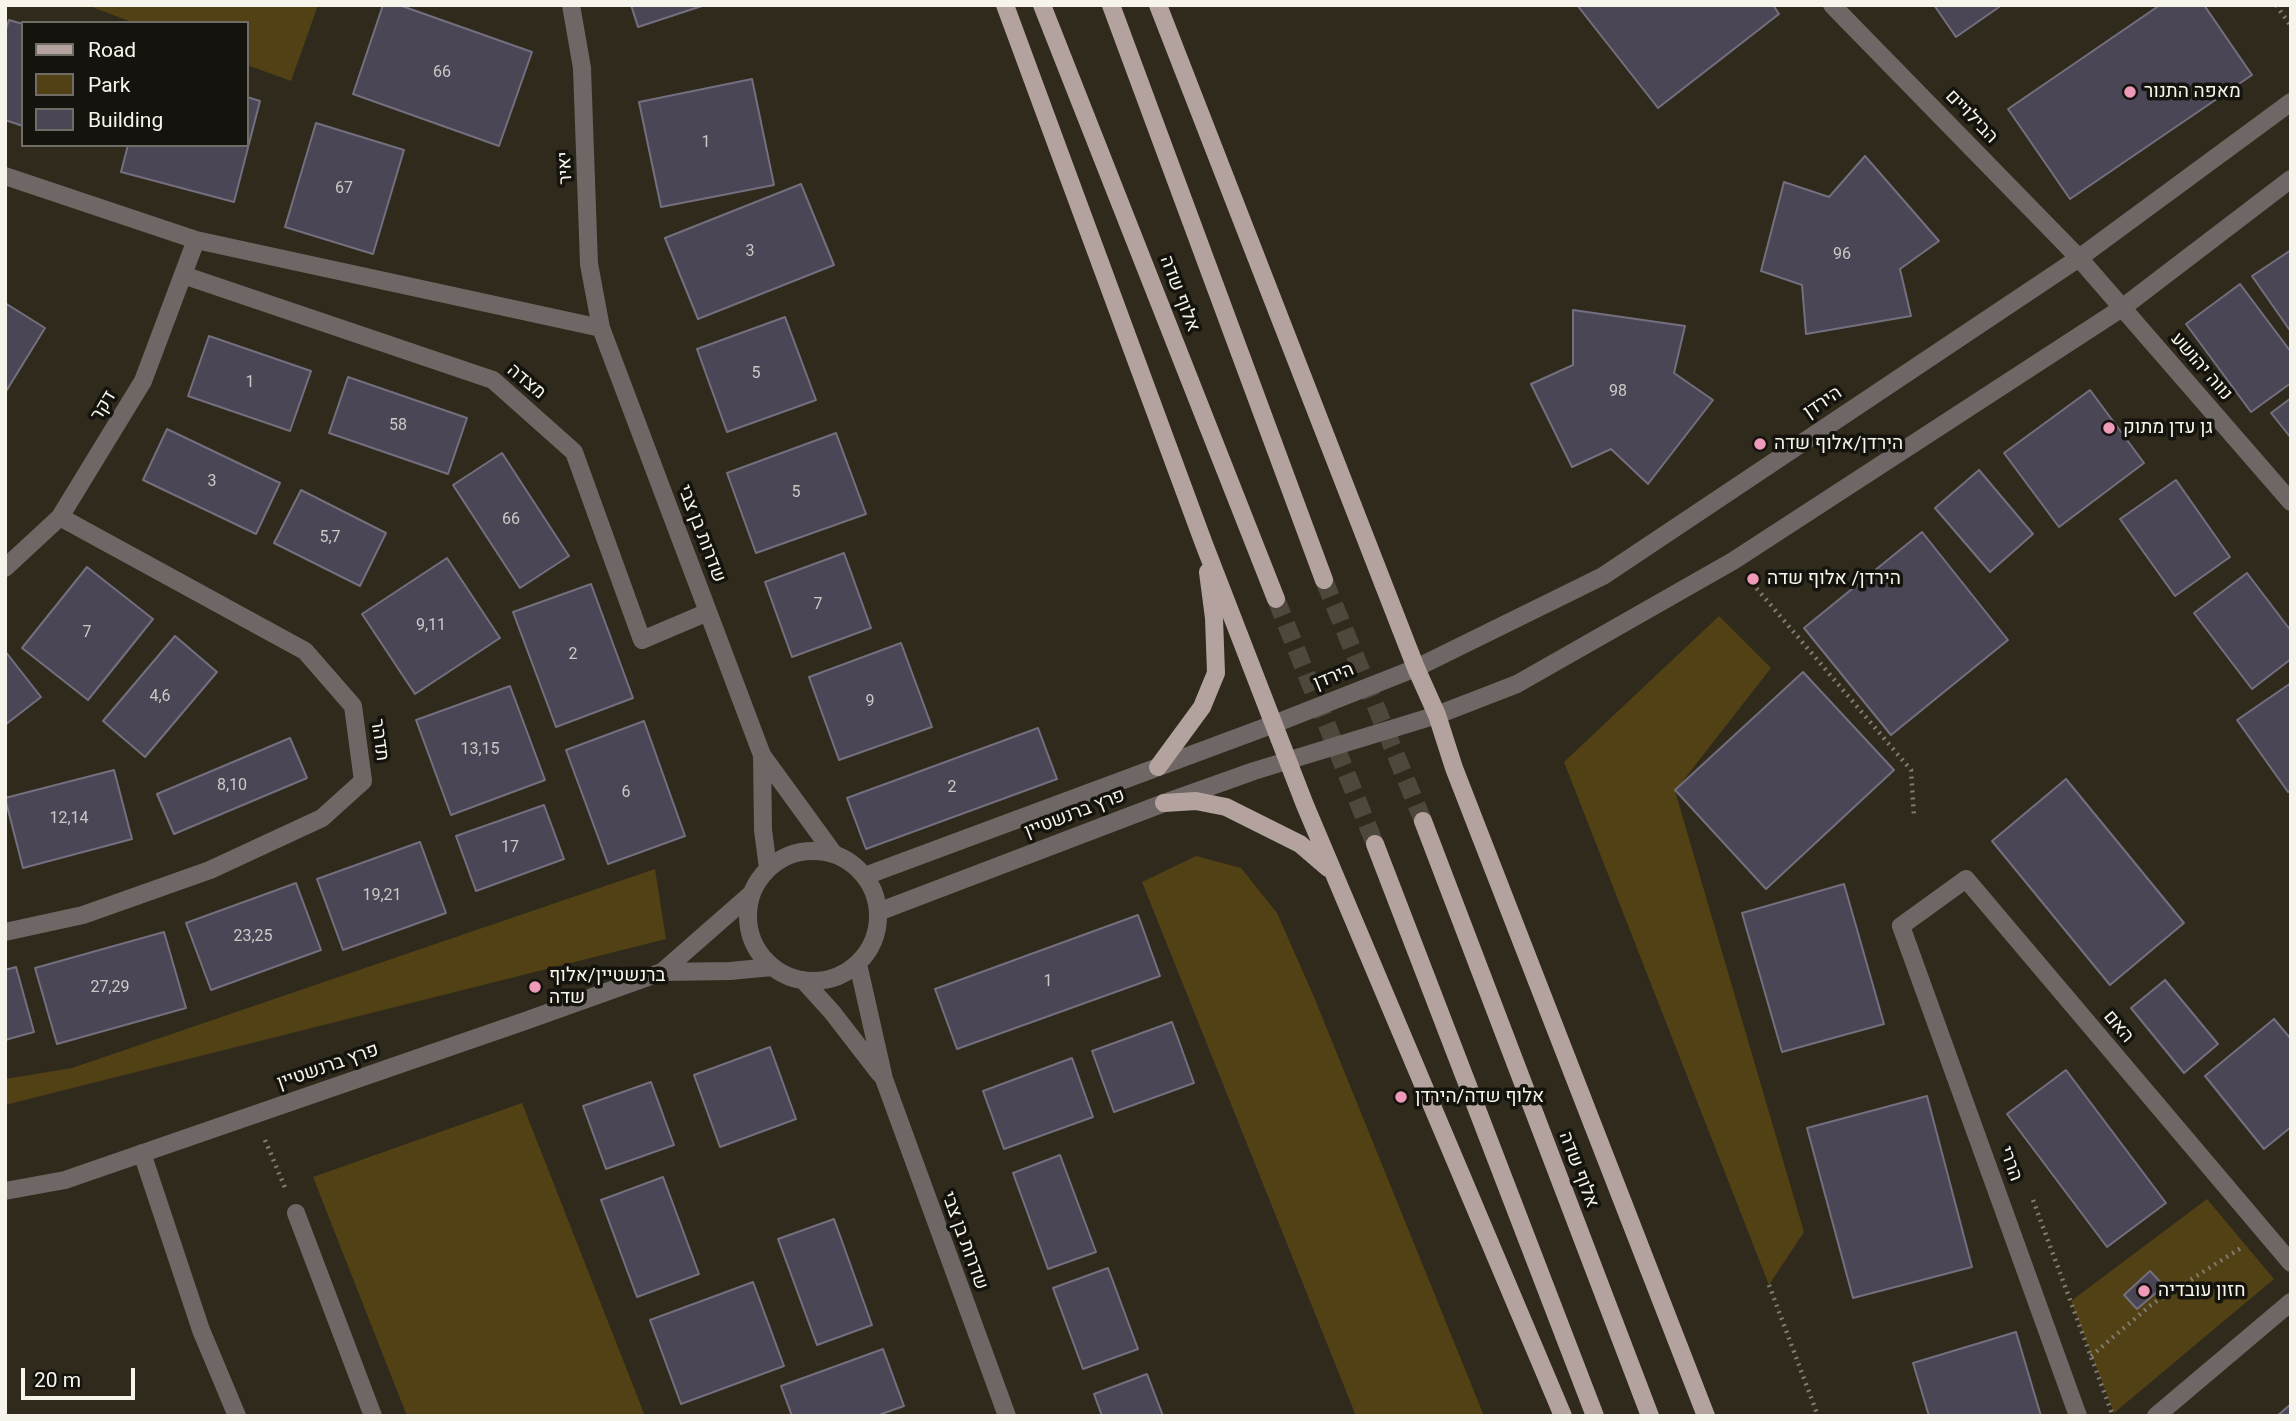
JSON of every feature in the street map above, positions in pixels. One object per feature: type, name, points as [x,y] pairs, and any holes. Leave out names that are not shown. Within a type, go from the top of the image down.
[{"type":"main road","points":[[1005,5],[1204,544],[1331,871],[1563,1416]]},
{"type":"main road","name":"אלוף שדה","points":[[1042,5],[1276,599]]},
{"type":"main road","name":"אלוף שדה","points":[[1111,5],[1324,580]]},
{"type":"main road","points":[[1158,5],[1416,668],[1437,715],[1454,768],[1706,1416]]},
{"type":"main road","points":[[1158,767],[1202,707],[1216,673],[1214,618],[1204,544]]},
{"type":"main road","points":[[1164,803],[1196,801],[1226,807],[1300,844],[1331,871]]},
{"type":"main road","name":"אלוף שדה","points":[[1423,821],[1650,1416]]},
{"type":"main road","points":[[1375,844],[1595,1416]]},
{"type":"street","name":"יאיר","points":[[571,5],[582,68],[589,264],[601,328]]},
{"type":"street","name":"הבילויים","points":[[1832,5],[2079,258]]},
{"type":"street","name":"הירדן","points":[[1274,724],[1416,668],[1603,576],[2079,258],[2291,102]]},
{"type":"street","points":[[5,176],[196,240],[601,328]]},
{"type":"street","points":[[1289,761],[1437,715],[1517,684],[1733,561],[2122,307],[2291,179]]},
{"type":"street","name":"דקר","points":[[5,568],[60,517],[143,381],[196,240]]},
{"type":"street","name":"נווה יהושע","points":[[2079,258],[2291,502]]},
{"type":"street","name":"מצדה","points":[[183,275],[494,380],[574,452],[642,640],[708,612]]},
{"type":"street","name":"שדרות בן צבי","points":[[601,328],[762,755],[834,854]]},
{"type":"street","name":"תדהר","points":[[5,932],[83,915],[210,870],[322,818],[363,781],[353,706],[305,650],[60,517]]},
{"type":"street","name":"פרץ ברנשטיין","points":[[865,876],[1274,724]]},
{"type":"street","name":"שדרות בן צבי","points":[[762,755],[763,830],[768,868]]},
{"type":"street","name":"פרץ ברנשטיין","points":[[878,912],[1164,803],[1289,761]]},
{"type":"street","points":[[816,850],[834,854],[851,863],[865,876],[874,894],[878,912],[877,931],[870,948],[858,964],[842,975],[823,981],[803,981],[772,967],[761,955],[748,925],[748,909],[752,893],[768,868],[782,858],[816,850]]},
{"type":"street","name":"האם","points":[[1901,926],[1966,879],[2291,1263]]},
{"type":"street","name":"פרץ ברנשטיין","points":[[662,972],[752,893]]},
{"type":"street","name":"הררי","points":[[1901,926],[2078,1416]]},
{"type":"street","name":"שדרות בן צבי","points":[[858,964],[884,1079],[1007,1416]]},
{"type":"street","name":"פרץ ברנשטיין","points":[[5,1191],[65,1180],[662,972],[772,967]]},
{"type":"street","name":"שדרות בן צבי","points":[[803,981],[832,1012],[884,1079]]},
{"type":"street","points":[[142,1153],[201,1330],[237,1416]]},
{"type":"street","points":[[296,1213],[373,1416]]},
{"type":"street","points":[[2156,1416],[2291,1302]]},
{"type":"path","points":[[2276,5],[2291,26]]},
{"type":"path","points":[[1733,561],[1911,771],[1914,816]]},
{"type":"path","points":[[254,1115],[296,1213]]},
{"type":"path","points":[[2029,1188],[2113,1416]]},
{"type":"path","points":[[2091,1356],[2152,1304],[2266,1233]]},
{"type":"path","points":[[1769,1285],[1818,1416]]},
{"type":"green space","points":[[87,5],[318,5],[291,81],[248,65],[248,21],[129,21]]},
{"type":"green space","points":[[1719,616],[1771,668],[1675,791],[1804,1232],[1769,1285],[1564,762]]},
{"type":"green space","points":[[1196,856],[1241,868],[1277,913],[1314,997],[1484,1416],[1356,1416],[1142,882]]},
{"type":"green space","points":[[655,869],[666,939],[5,1105],[5,1079],[72,1068]]},
{"type":"green space","points":[[522,1103],[645,1416],[407,1416],[313,1177]]},
{"type":"green space","points":[[2207,1199],[2274,1279],[2114,1413],[2071,1301]]},
{"type":"building","points":[[383,5],[399,5],[532,52],[499,146],[353,94]]},
{"type":"building","points":[[631,5],[705,5],[638,27]]},
{"type":"building","points":[[1577,5],[1773,5],[1779,14],[1658,108]]},
{"type":"building","points":[[1934,5],[2002,5],[1956,37]]},
{"type":"building","name":"מאפה התנור","points":[[2160,5],[2204,5],[2252,75],[2070,199],[2008,109]]},
{"type":"building","points":[[9,20],[21,23],[21,125],[5,120],[5,32]]},
{"type":"building","points":[[752,79],[774,185],[661,207],[639,102]]},
{"type":"building","points":[[248,97],[260,101],[234,202],[121,172],[127,147],[248,147]]},
{"type":"building","points":[[316,123],[404,150],[373,254],[285,227]]},
{"type":"building","points":[[1865,156],[1939,241],[1900,269],[1911,316],[1806,334],[1802,285],[1761,271],[1784,182],[1829,197]]},
{"type":"building","points":[[801,184],[834,265],[698,319],[665,238]]},
{"type":"building","points":[[2291,250],[2291,332],[2252,276]]},
{"type":"building","points":[[2240,284],[2291,352],[2291,383],[2251,412],[2186,324]]},
{"type":"building","points":[[5,303],[45,328],[5,393]]},
{"type":"building","points":[[1573,310],[1685,326],[1674,373],[1713,400],[1648,484],[1611,449],[1572,467],[1531,384],[1573,365]]},
{"type":"building","points":[[785,317],[816,400],[727,432],[697,349]]},
{"type":"building","points":[[209,336],[311,371],[290,431],[188,396]]},
{"type":"building","points":[[348,377],[467,418],[448,474],[329,433]]},
{"type":"building","points":[[2090,390],[2144,463],[2059,527],[2004,453]]},
{"type":"building","points":[[2291,398],[2291,438],[2271,413]]},
{"type":"building","points":[[167,429],[280,483],[256,534],[143,480]]},
{"type":"building","points":[[836,433],[866,514],[756,553],[727,473]]},
{"type":"building","points":[[502,453],[569,556],[520,588],[453,485]]},
{"type":"building","points":[[1979,470],[2033,534],[1990,572],[1935,508]]},
{"type":"building","points":[[2176,480],[2230,557],[2175,596],[2120,519]]},
{"type":"building","points":[[301,490],[386,533],[360,586],[274,543]]},
{"type":"building","points":[[1922,532],[2008,640],[1891,735],[1804,628]]},
{"type":"building","points":[[844,553],[871,628],[792,657],[765,582]]},
{"type":"building","points":[[447,558],[500,638],[415,694],[362,614]]},
{"type":"building","points":[[87,567],[153,619],[88,700],[22,648]]},
{"type":"building","points":[[2247,573],[2291,631],[2291,659],[2252,689],[2194,613]]},
{"type":"building","points":[[591,584],[633,698],[556,727],[513,612]]},
{"type":"building","points":[[175,636],[217,672],[145,757],[103,721]]},
{"type":"building","points":[[901,643],[932,727],[839,760],[809,677]]},
{"type":"building","points":[[5,651],[41,697],[5,725]]},
{"type":"building","points":[[1803,672],[1894,770],[1766,889],[1675,790]]},
{"type":"building","points":[[2291,683],[2291,790],[2288,792],[2237,720]]},
{"type":"building","points":[[510,686],[545,780],[451,815],[416,720]]},
{"type":"building","points":[[644,721],[685,836],[608,864],[566,750]]},
{"type":"building","points":[[1038,728],[1057,779],[866,849],[847,798]]},
{"type":"building","points":[[290,738],[307,778],[174,834],[157,794]]},
{"type":"building","points":[[114,770],[132,839],[23,868],[5,798]]},
{"type":"building","points":[[2066,779],[2184,923],[2110,985],[1992,841]]},
{"type":"building","points":[[544,805],[564,859],[476,891],[456,836]]},
{"type":"building","points":[[420,842],[446,913],[343,950],[317,879]]},
{"type":"building","points":[[296,883],[321,950],[211,990],[186,923]]},
{"type":"building","points":[[1844,884],[1884,1024],[1782,1052],[1742,913]]},
{"type":"building","points":[[1138,915],[1160,976],[957,1049],[935,989]]},
{"type":"building","points":[[164,932],[186,1008],[57,1044],[35,968]]},
{"type":"building","points":[[16,967],[34,1032],[5,1040],[5,970]]},
{"type":"building","points":[[2165,980],[2218,1044],[2184,1073],[2131,1008]]},
{"type":"building","points":[[2274,1019],[2291,1039],[2291,1127],[2264,1149],[2205,1076]]},
{"type":"building","points":[[1172,1022],[1194,1083],[1114,1112],[1092,1051]]},
{"type":"building","points":[[770,1047],[796,1119],[720,1147],[694,1075]]},
{"type":"building","points":[[1072,1058],[1093,1117],[1004,1149],[983,1091]]},
{"type":"building","points":[[2066,1070],[2166,1203],[2107,1247],[2007,1114]]},
{"type":"building","points":[[651,1082],[674,1145],[606,1169],[583,1106]]},
{"type":"building","points":[[1927,1096],[1972,1267],[1853,1298],[1807,1128]]},
{"type":"building","points":[[1060,1155],[1096,1252],[1048,1269],[1013,1173]]},
{"type":"building","points":[[663,1177],[699,1274],[637,1297],[601,1200]]},
{"type":"building","points":[[834,1219],[872,1325],[817,1345],[778,1239]]},
{"type":"building","points":[[1108,1268],[1138,1349],[1083,1369],[1053,1288]]},
{"type":"building","name":"חזון עובדיה","points":[[2150,1271],[2164,1286],[2137,1309],[2124,1295]]},
{"type":"building","points":[[753,1282],[784,1366],[681,1404],[650,1320]]},
{"type":"building","points":[[2016,1332],[2041,1416],[1929,1416],[1913,1363]]},
{"type":"building","points":[[883,1349],[904,1406],[876,1416],[792,1416],[781,1386]]},
{"type":"building","points":[[1147,1374],[1163,1416],[1102,1416],[1094,1394]]},
{"type":"building","points":[[2291,1404],[2291,1416],[2277,1416]]},
{"type":"tunnel","points":[[1324,580],[1423,821]]},
{"type":"tunnel","points":[[1276,599],[1375,844]]},
{"type":"place","name":"מאפה התנור","points":[[2130,92]]},
{"type":"place","name":"גן עדן מתוק","points":[[2109,428]]},
{"type":"place","name":"הירדן/אלוף שדה","points":[[1760,444]]},
{"type":"place","name":"הירדן/ אלוף שדה","points":[[1753,579]]},
{"type":"place","name":"ברנשטיין/אלוף שדה","points":[[535,987]]},
{"type":"place","name":"אלוף שדה/הירדן","points":[[1401,1097]]},
{"type":"place","name":"חזון עובדיה","points":[[2144,1291]]}]
